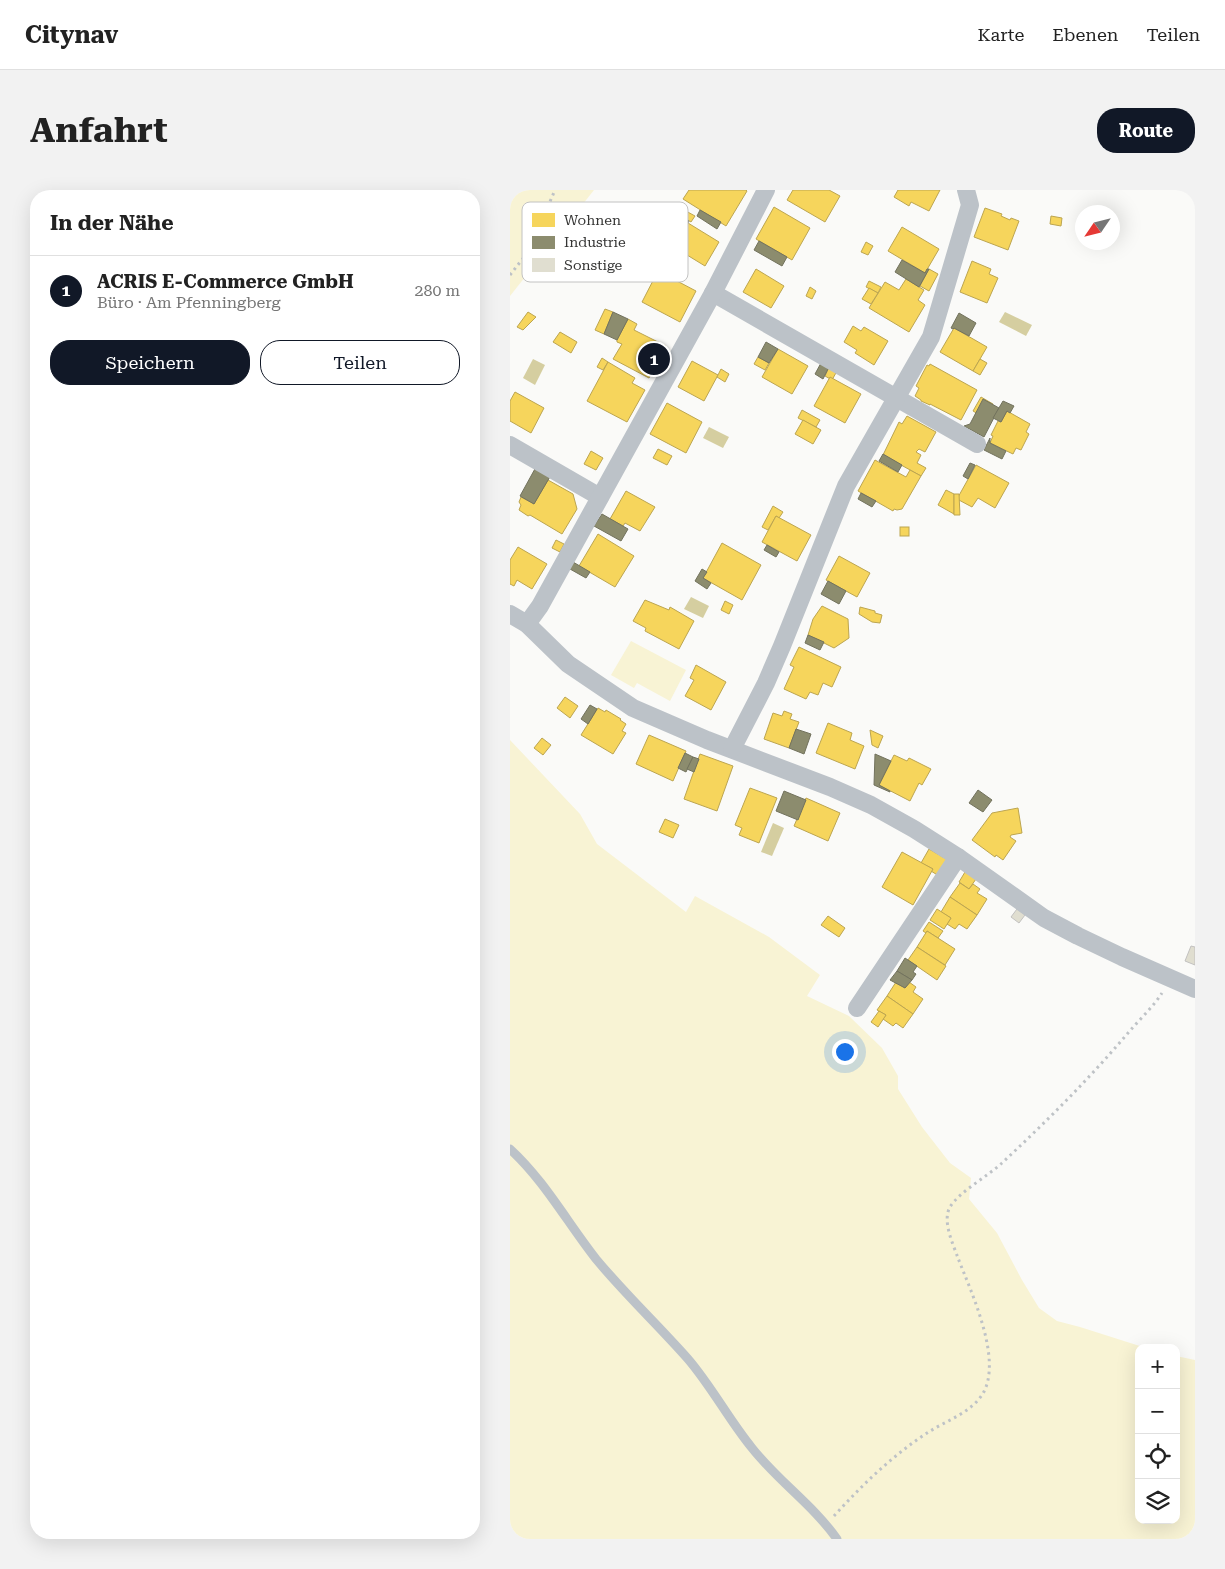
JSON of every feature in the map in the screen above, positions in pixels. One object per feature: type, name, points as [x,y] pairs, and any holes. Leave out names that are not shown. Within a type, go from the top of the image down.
[{"type":"street","points":[[527,624],[540,606],[713,293],[766,190]]},
{"type":"street","points":[[732,749],[766,683],[846,486],[931,337],[970,205],[966,190]]},
{"type":"street","points":[[713,293],[977,444]]},
{"type":"street","points":[[510,445],[600,497]]},
{"type":"street","points":[[510,614],[527,624],[568,664],[633,708],[707,740],[830,787],[871,806],[914,829],[958,857],[1044,918],[1122,957],[1195,989]]},
{"type":"street","points":[[857,1008],[958,857]]},
{"type":"lane","points":[[510,1148],[535,1176],[597,1259],[626,1294],[688,1359],[752,1448],[771,1470],[826,1524],[837,1539]]},
{"type":"path","points":[[550,202],[555,190]]},
{"type":"path","points":[[510,275],[522,260]]},
{"type":"path","points":[[826,1524],[874,1474],[891,1460],[927,1433],[971,1408],[982,1394],[989,1380],[990,1358],[983,1326],[951,1238],[948,1220],[949,1209],[955,1200],[991,1174],[1055,1113],[1110,1054],[1160,996],[1171,977]]},
{"type":"shaded area","points":[[510,190],[594,190],[584,202],[522,202],[522,281],[510,296]]},
{"type":"shaded area","points":[[1005,312],[1032,325],[1026,336],[999,322]]},
{"type":"shaded area","points":[[533,359],[545,365],[535,385],[523,378]]},
{"type":"shaded area","points":[[709,427],[729,437],[723,448],[703,438]]},
{"type":"shaded area","points":[[691,597],[709,606],[703,618],[684,609]]},
{"type":"shaded area","points":[[631,641],[686,670],[670,701],[637,683],[634,688],[611,675]]},
{"type":"shaded area","points":[[510,740],[580,814],[597,844],[686,912],[695,896],[769,937],[820,975],[807,996],[849,1016],[882,1048],[898,1076],[898,1089],[922,1127],[950,1163],[971,1178],[969,1199],[997,1233],[1039,1308],[1057,1321],[1135,1344],[1135,1524],[1180,1524],[1180,1357],[1195,1360],[1195,1539],[510,1539]]},
{"type":"shaded area","points":[[773,823],[784,828],[772,856],[761,852]]},
{"type":"building: Wohnen","points":[[689,190],[747,191],[726,226],[683,199]]},
{"type":"building: Wohnen","points":[[793,190],[829,190],[840,196],[825,222],[787,200]]},
{"type":"building: Wohnen","points":[[898,190],[940,190],[929,211],[911,202],[909,206],[894,197]]},
{"type":"building: Wohnen","points":[[774,207],[810,228],[792,260],[756,239]]},
{"type":"building: Wohnen","points":[[985,208],[1002,214],[1001,216],[1010,220],[1011,218],[1019,221],[1008,250],[974,237]]},
{"type":"building: Wohnen","points":[[688,212],[695,216],[691,222],[688,220]]},
{"type":"building: Wohnen","points":[[1051,216],[1062,218],[1061,226],[1050,224]]},
{"type":"building: Wohnen","points":[[688,223],[719,242],[705,266],[688,256]]},
{"type":"building: Wohnen","points":[[902,227],[939,249],[925,273],[888,251]]},
{"type":"building: Wohnen","points":[[866,242],[873,246],[868,255],[861,252]]},
{"type":"building: Wohnen","points":[[972,261],[991,269],[989,274],[998,278],[987,303],[960,292]]},
{"type":"building: Wohnen","points":[[756,269],[784,286],[771,308],[743,292]]},
{"type":"building: Wohnen","points":[[929,269],[938,274],[929,291],[920,286]]},
{"type":"building: Wohnen","points":[[906,279],[924,290],[918,300],[925,305],[909,332],[869,308],[885,282],[899,290]]},
{"type":"building: Wohnen","points":[[869,281],[881,287],[878,293],[866,287]]},
{"type":"building: Wohnen","points":[[652,282],[679,282],[696,291],[680,322],[642,302]]},
{"type":"building: Wohnen","points":[[810,287],[816,291],[812,299],[806,296]]},
{"type":"building: Wohnen","points":[[869,288],[878,293],[871,304],[862,299]]},
{"type":"building: Wohnen","points":[[605,309],[613,312],[604,334],[595,330]]},
{"type":"building: Wohnen","points":[[528,312],[536,317],[523,330],[517,327]]},
{"type":"building: Wohnen","points":[[628,319],[637,324],[634,330],[666,346],[663,352],[666,354],[658,369],[655,367],[649,378],[613,359],[622,344],[617,342],[617,340]]},
{"type":"building: Wohnen","points":[[853,326],[861,331],[864,327],[888,341],[874,365],[855,353],[857,350],[844,342]]},
{"type":"building: Wohnen","points":[[954,328],[987,347],[973,371],[940,352]]},
{"type":"building: Wohnen","points":[[560,332],[577,342],[571,353],[553,342]]},
{"type":"building: Wohnen","points":[[778,349],[808,366],[792,394],[762,377]]},
{"type":"building: Wohnen","points":[[758,357],[769,363],[765,370],[754,364]]},
{"type":"building: Wohnen","points":[[602,358],[608,362],[603,370],[597,367]]},
{"type":"building: Wohnen","points":[[980,359],[987,363],[980,375],[973,371]]},
{"type":"building: Wohnen","points":[[692,361],[718,375],[704,401],[678,387]]},
{"type":"building: Wohnen","points":[[608,362],[635,378],[632,383],[645,390],[627,422],[587,401]]},
{"type":"building: Wohnen","points":[[930,364],[977,390],[961,420],[921,401],[915,396],[919,388],[916,386],[927,365],[929,366]]},
{"type":"building: Wohnen","points":[[829,367],[837,371],[832,380],[825,376]]},
{"type":"building: Wohnen","points":[[721,369],[729,374],[725,382],[717,377]]},
{"type":"building: Wohnen","points":[[830,377],[861,394],[845,423],[814,406]]},
{"type":"building: Wohnen","points":[[515,392],[544,408],[531,433],[510,421],[510,401]]},
{"type":"building: Wohnen","points":[[981,397],[993,404],[985,418],[973,411]]},
{"type":"building: Wohnen","points":[[667,403],[702,422],[686,453],[650,434]]},
{"type":"building: Wohnen","points":[[802,410],[820,420],[816,427],[798,418]]},
{"type":"building: Wohnen","points":[[1007,411],[1030,424],[1026,432],[1029,434],[1021,450],[1016,448],[1013,454],[990,443],[993,436],[991,435],[998,421],[1001,422]]},
{"type":"building: Wohnen","points":[[907,416],[936,432],[925,452],[919,449],[916,452],[921,455],[917,463],[926,468],[921,476],[883,455],[899,422],[902,424]]},
{"type":"building: Wohnen","points":[[803,420],[821,430],[813,444],[795,434]]},
{"type":"building: Wohnen","points":[[658,449],[672,456],[667,465],[653,458]]},
{"type":"building: Wohnen","points":[[591,451],[603,458],[596,470],[584,464]]},
{"type":"building: Wohnen","points":[[875,460],[906,477],[910,470],[921,476],[902,509],[894,509],[893,511],[858,491]]},
{"type":"building: Wohnen","points":[[976,465],[1009,483],[995,508],[978,498],[972,507],[957,499]]},
{"type":"building: Wohnen","points":[[548,480],[573,494],[577,509],[562,534],[519,510],[521,497],[534,504]]},
{"type":"building: Wohnen","points":[[946,490],[954,494],[954,514],[938,505]]},
{"type":"building: Wohnen","points":[[626,491],[655,507],[640,531],[625,523],[623,526],[610,519]]},
{"type":"building: Wohnen","points":[[954,494],[959,494],[960,515],[954,515]]},
{"type":"building: Wohnen","points":[[773,506],[783,512],[779,518],[776,516],[768,530],[762,527]]},
{"type":"building: Wohnen","points":[[776,516],[811,535],[797,561],[762,542]]},
{"type":"building: Wohnen","points":[[900,527],[909,527],[909,536],[900,536]]},
{"type":"building: Wohnen","points":[[598,534],[634,556],[615,587],[579,566]]},
{"type":"building: Wohnen","points":[[556,540],[564,544],[560,552],[552,548]]},
{"type":"building: Wohnen","points":[[722,543],[761,565],[742,600],[703,578]]},
{"type":"building: Wohnen","points":[[518,547],[547,564],[532,589],[517,580],[514,586],[510,584],[510,560]]},
{"type":"building: Wohnen","points":[[839,556],[870,573],[857,597],[826,580]]},
{"type":"building: Wohnen","points":[[645,600],[669,610],[670,607],[694,621],[679,649],[645,631],[646,628],[633,621]]},
{"type":"building: Wohnen","points":[[725,601],[733,605],[729,614],[721,610]]},
{"type":"building: Wohnen","points":[[822,606],[848,619],[849,638],[834,648],[808,635],[813,619]]},
{"type":"building: Wohnen","points":[[860,607],[882,615],[880,623],[872,622],[859,614]]},
{"type":"building: Wohnen","points":[[799,647],[841,667],[832,687],[823,683],[818,695],[810,692],[806,699],[784,689],[794,667],[790,665]]},
{"type":"building: Wohnen","points":[[696,665],[726,682],[711,710],[685,696],[694,680],[690,678]]},
{"type":"building: Wohnen","points":[[565,697],[578,706],[570,718],[557,708]]},
{"type":"building: Wohnen","points":[[598,708],[605,712],[606,710],[626,724],[622,731],[626,733],[613,754],[581,735]]},
{"type":"building: Wohnen","points":[[784,711],[792,714],[790,719],[799,722],[789,748],[764,739],[773,713],[782,716]]},
{"type":"building: Wohnen","points":[[828,723],[852,733],[850,740],[864,746],[855,769],[816,753]]},
{"type":"building: Wohnen","points":[[870,730],[883,736],[878,748],[872,745]]},
{"type":"building: Wohnen","points":[[649,735],[686,751],[673,781],[636,764]]},
{"type":"building: Wohnen","points":[[542,738],[551,745],[543,755],[534,748]]},
{"type":"building: Wohnen","points":[[700,754],[733,766],[717,811],[684,799]]},
{"type":"building: Wohnen","points":[[894,755],[907,761],[909,758],[931,769],[922,785],[919,783],[910,801],[879,785]]},
{"type":"building: Wohnen","points":[[750,788],[777,798],[759,843],[739,835],[742,828],[735,825]]},
{"type":"building: Wohnen","points":[[806,798],[840,813],[828,841],[794,826]]},
{"type":"building: Wohnen","points":[[1018,808],[1022,833],[1011,835],[1010,837],[1016,841],[1003,860],[996,855],[995,857],[972,840],[992,813]]},
{"type":"building: Wohnen","points":[[665,819],[679,825],[673,838],[659,832]]},
{"type":"building: Wohnen","points":[[929,849],[948,860],[939,876],[931,871],[933,869],[921,863]]},
{"type":"building: Wohnen","points":[[902,852],[933,869],[913,905],[882,887]]},
{"type":"building: Wohnen","points":[[965,872],[976,879],[969,889],[959,882]]},
{"type":"building: Wohnen","points":[[960,883],[969,889],[973,884],[980,889],[977,893],[987,899],[977,915],[950,897]]},
{"type":"building: Wohnen","points":[[950,897],[977,915],[967,929],[959,924],[955,929],[947,924],[951,918],[941,912]]},
{"type":"building: Wohnen","points":[[937,909],[951,918],[944,929],[930,920]]},
{"type":"building: Wohnen","points":[[828,916],[845,928],[839,937],[821,925]]},
{"type":"building: Wohnen","points":[[929,922],[943,931],[938,938],[927,931],[926,933],[923,931]]},
{"type":"building: Wohnen","points":[[927,931],[955,949],[945,965],[917,947]]},
{"type":"building: Wohnen","points":[[917,947],[946,966],[937,980],[908,960]]},
{"type":"building: Wohnen","points":[[896,982],[905,988],[909,982],[916,987],[913,992],[923,999],[913,1014],[887,996]]},
{"type":"building: Wohnen","points":[[887,996],[913,1014],[903,1028],[896,1023],[893,1026],[883,1019],[886,1015],[877,1010]]},
{"type":"building: Wohnen","points":[[879,1011],[886,1015],[878,1027],[871,1022]]},
{"type":"building: Industrie","points":[[700,210],[721,222],[717,229],[697,216]]},
{"type":"building: Industrie","points":[[759,241],[787,257],[782,266],[754,250]]},
{"type":"building: Industrie","points":[[902,260],[925,273],[929,269],[919,287],[895,272]]},
{"type":"building: Industrie","points":[[613,312],[628,319],[617,340],[604,334]]},
{"type":"building: Industrie","points":[[959,313],[976,323],[969,336],[951,328]]},
{"type":"building: Industrie","points":[[766,342],[778,349],[769,363],[758,357]]},
{"type":"building: Industrie","points":[[821,363],[829,367],[823,379],[815,374]]},
{"type":"building: Industrie","points":[[983,399],[999,408],[984,437],[964,426],[970,424]]},
{"type":"building: Industrie","points":[[1003,401],[1014,406],[1010,413],[1007,411],[1001,422],[993,418]]},
{"type":"building: Industrie","points":[[990,438],[990,443],[1006,451],[1002,459],[984,450]]},
{"type":"building: Industrie","points":[[883,454],[902,465],[898,472],[879,461]]},
{"type":"building: Industrie","points":[[970,463],[975,465],[968,479],[963,476]]},
{"type":"building: Industrie","points":[[536,467],[551,475],[534,504],[520,496]]},
{"type":"building: Industrie","points":[[861,493],[876,501],[872,507],[858,499]]},
{"type":"building: Industrie","points":[[602,514],[628,529],[621,541],[594,526]]},
{"type":"building: Industrie","points":[[767,545],[779,552],[776,557],[764,550]]},
{"type":"building: Industrie","points":[[573,562],[590,572],[586,578],[570,569]]},
{"type":"building: Industrie","points":[[702,569],[707,572],[703,578],[711,583],[707,589],[695,581]]},
{"type":"building: Industrie","points":[[828,581],[846,591],[839,604],[821,594]]},
{"type":"building: Industrie","points":[[808,635],[824,642],[820,650],[805,643]]},
{"type":"building: Industrie","points":[[590,705],[597,709],[588,724],[581,719]]},
{"type":"building: Industrie","points":[[796,729],[811,734],[804,754],[789,748]]},
{"type":"building: Industrie","points":[[685,753],[693,757],[686,772],[678,768]]},
{"type":"building: Industrie","points":[[875,754],[891,761],[879,785],[890,792],[874,785]]},
{"type":"building: Industrie","points":[[693,757],[699,759],[694,772],[687,769]]},
{"type":"building: Industrie","points":[[978,790],[992,800],[983,812],[969,803]]},
{"type":"building: Industrie","points":[[784,791],[806,800],[798,820],[776,811]]},
{"type":"building: Industrie","points":[[905,958],[917,966],[913,972],[916,974],[912,980],[897,971]]},
{"type":"building: Industrie","points":[[897,971],[912,980],[905,988],[890,980]]},
{"type":"building: Sonstige","points":[[1017,909],[1025,915],[1019,923],[1011,917]]},
{"type":"building: Sonstige","points":[[1191,946],[1195,947],[1195,965],[1185,961]]},
{"type":"place","name":"ACRIS E-Commerce GmbH","points":[[654,359]]}]
